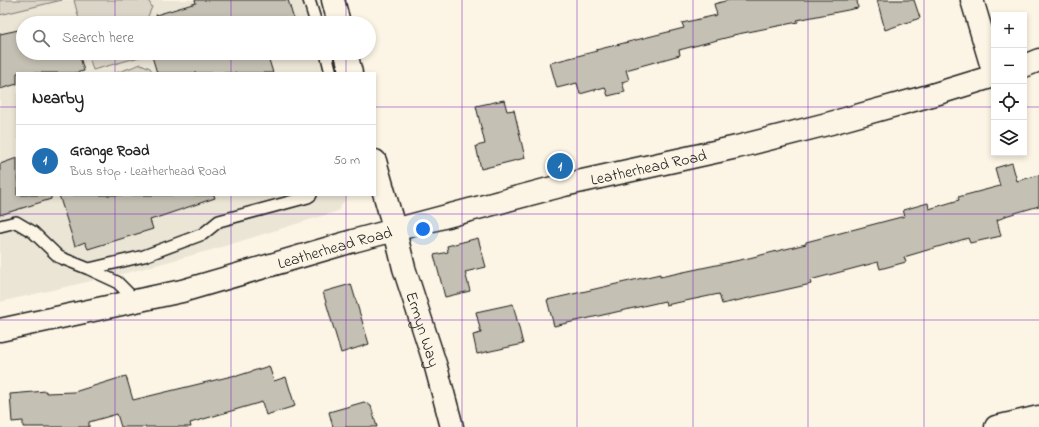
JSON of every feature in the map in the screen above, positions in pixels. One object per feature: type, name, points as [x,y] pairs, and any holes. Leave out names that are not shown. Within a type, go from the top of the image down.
[{"type":"main road","points":[[333,0],[337,16]]},
{"type":"main road","points":[[972,0],[991,65]]},
{"type":"main road","points":[[348,60],[351,72]]},
{"type":"main road","points":[[1027,65],[1039,60]]},
{"type":"main road","name":"Leatherhead Road","points":[[0,330],[182,292],[353,242],[564,185],[737,147],[932,95],[991,76]]},
{"type":"main road","name":"Ermyn Way","points":[[376,164],[404,268],[436,367],[452,427]]},
{"type":"main road","points":[[1001,426],[1039,417]]},
{"type":"lane","points":[[309,0],[314,16]]},
{"type":"lane","points":[[328,60],[331,72]]},
{"type":"lane","points":[[89,269],[144,256],[203,234],[219,221],[310,196]]},
{"type":"lane","points":[[0,226],[16,222],[33,232],[59,257],[117,282],[137,302]]},
{"type":"shaded area","points":[[0,0],[318,0],[322,16],[16,16],[16,60],[334,60],[338,72],[16,72],[16,196],[347,196],[338,211],[215,249],[126,273],[0,302]]},
{"type":"shaded area","points":[[0,0],[62,0],[0,15]]},
{"type":"shaded area","points":[[74,0],[148,0],[152,7],[148,16],[78,16]]},
{"type":"shaded area","points":[[90,60],[129,60],[93,70]]},
{"type":"shaded area","points":[[141,64],[150,68],[152,72],[119,72]]},
{"type":"building","points":[[195,0],[288,0],[293,16],[156,16],[196,3]]},
{"type":"building","points":[[729,0],[857,0],[858,8],[733,35],[679,50],[680,55],[626,70],[629,80],[622,82],[625,92],[608,96],[605,87],[580,94],[577,83],[557,88],[550,63],[684,28],[682,23],[717,15],[714,4]]},
{"type":"building","points":[[877,0],[914,0],[920,18],[885,30]]},
{"type":"building","points":[[16,31],[16,60],[81,60],[84,71],[16,72],[16,84],[0,89],[0,34]]},
{"type":"building","points":[[153,60],[269,60],[273,72],[157,72]]},
{"type":"building","points":[[504,100],[507,111],[514,110],[525,158],[481,169],[476,146],[485,144],[476,106]]},
{"type":"building","points":[[16,158],[16,196],[51,196],[51,199],[0,215],[0,164]]},
{"type":"building","points":[[1012,163],[1017,181],[1039,175],[1039,206],[1005,216],[997,220],[1001,236],[970,243],[968,238],[904,257],[906,262],[880,269],[878,262],[810,280],[811,284],[722,304],[719,294],[666,305],[665,301],[554,326],[547,300],[660,274],[660,277],[749,258],[806,244],[806,242],[905,216],[903,210],[928,203],[929,209],[959,200],[958,197],[1000,186],[995,168]]},
{"type":"building","points":[[59,196],[214,196],[215,198],[150,220],[153,229],[88,249],[85,242],[75,246]]},
{"type":"building","points":[[478,238],[486,267],[465,272],[470,291],[445,297],[434,255],[448,252],[447,246]]},
{"type":"building","points":[[351,284],[369,344],[341,353],[323,292]]},
{"type":"building","points":[[513,304],[523,344],[477,354],[473,335],[481,333],[476,312]]},
{"type":"building","points":[[269,366],[274,381],[286,377],[295,406],[266,415],[262,402],[190,423],[191,427],[121,427],[117,414],[89,422],[89,427],[23,427],[23,421],[12,422],[10,394],[46,391],[46,393],[74,392],[126,376],[133,400],[237,376]]},
{"type":"building","points":[[364,402],[371,406],[377,427],[333,427],[329,412]]},
{"type":"place","name":"Grange Road","points":[[560,166]]}]
